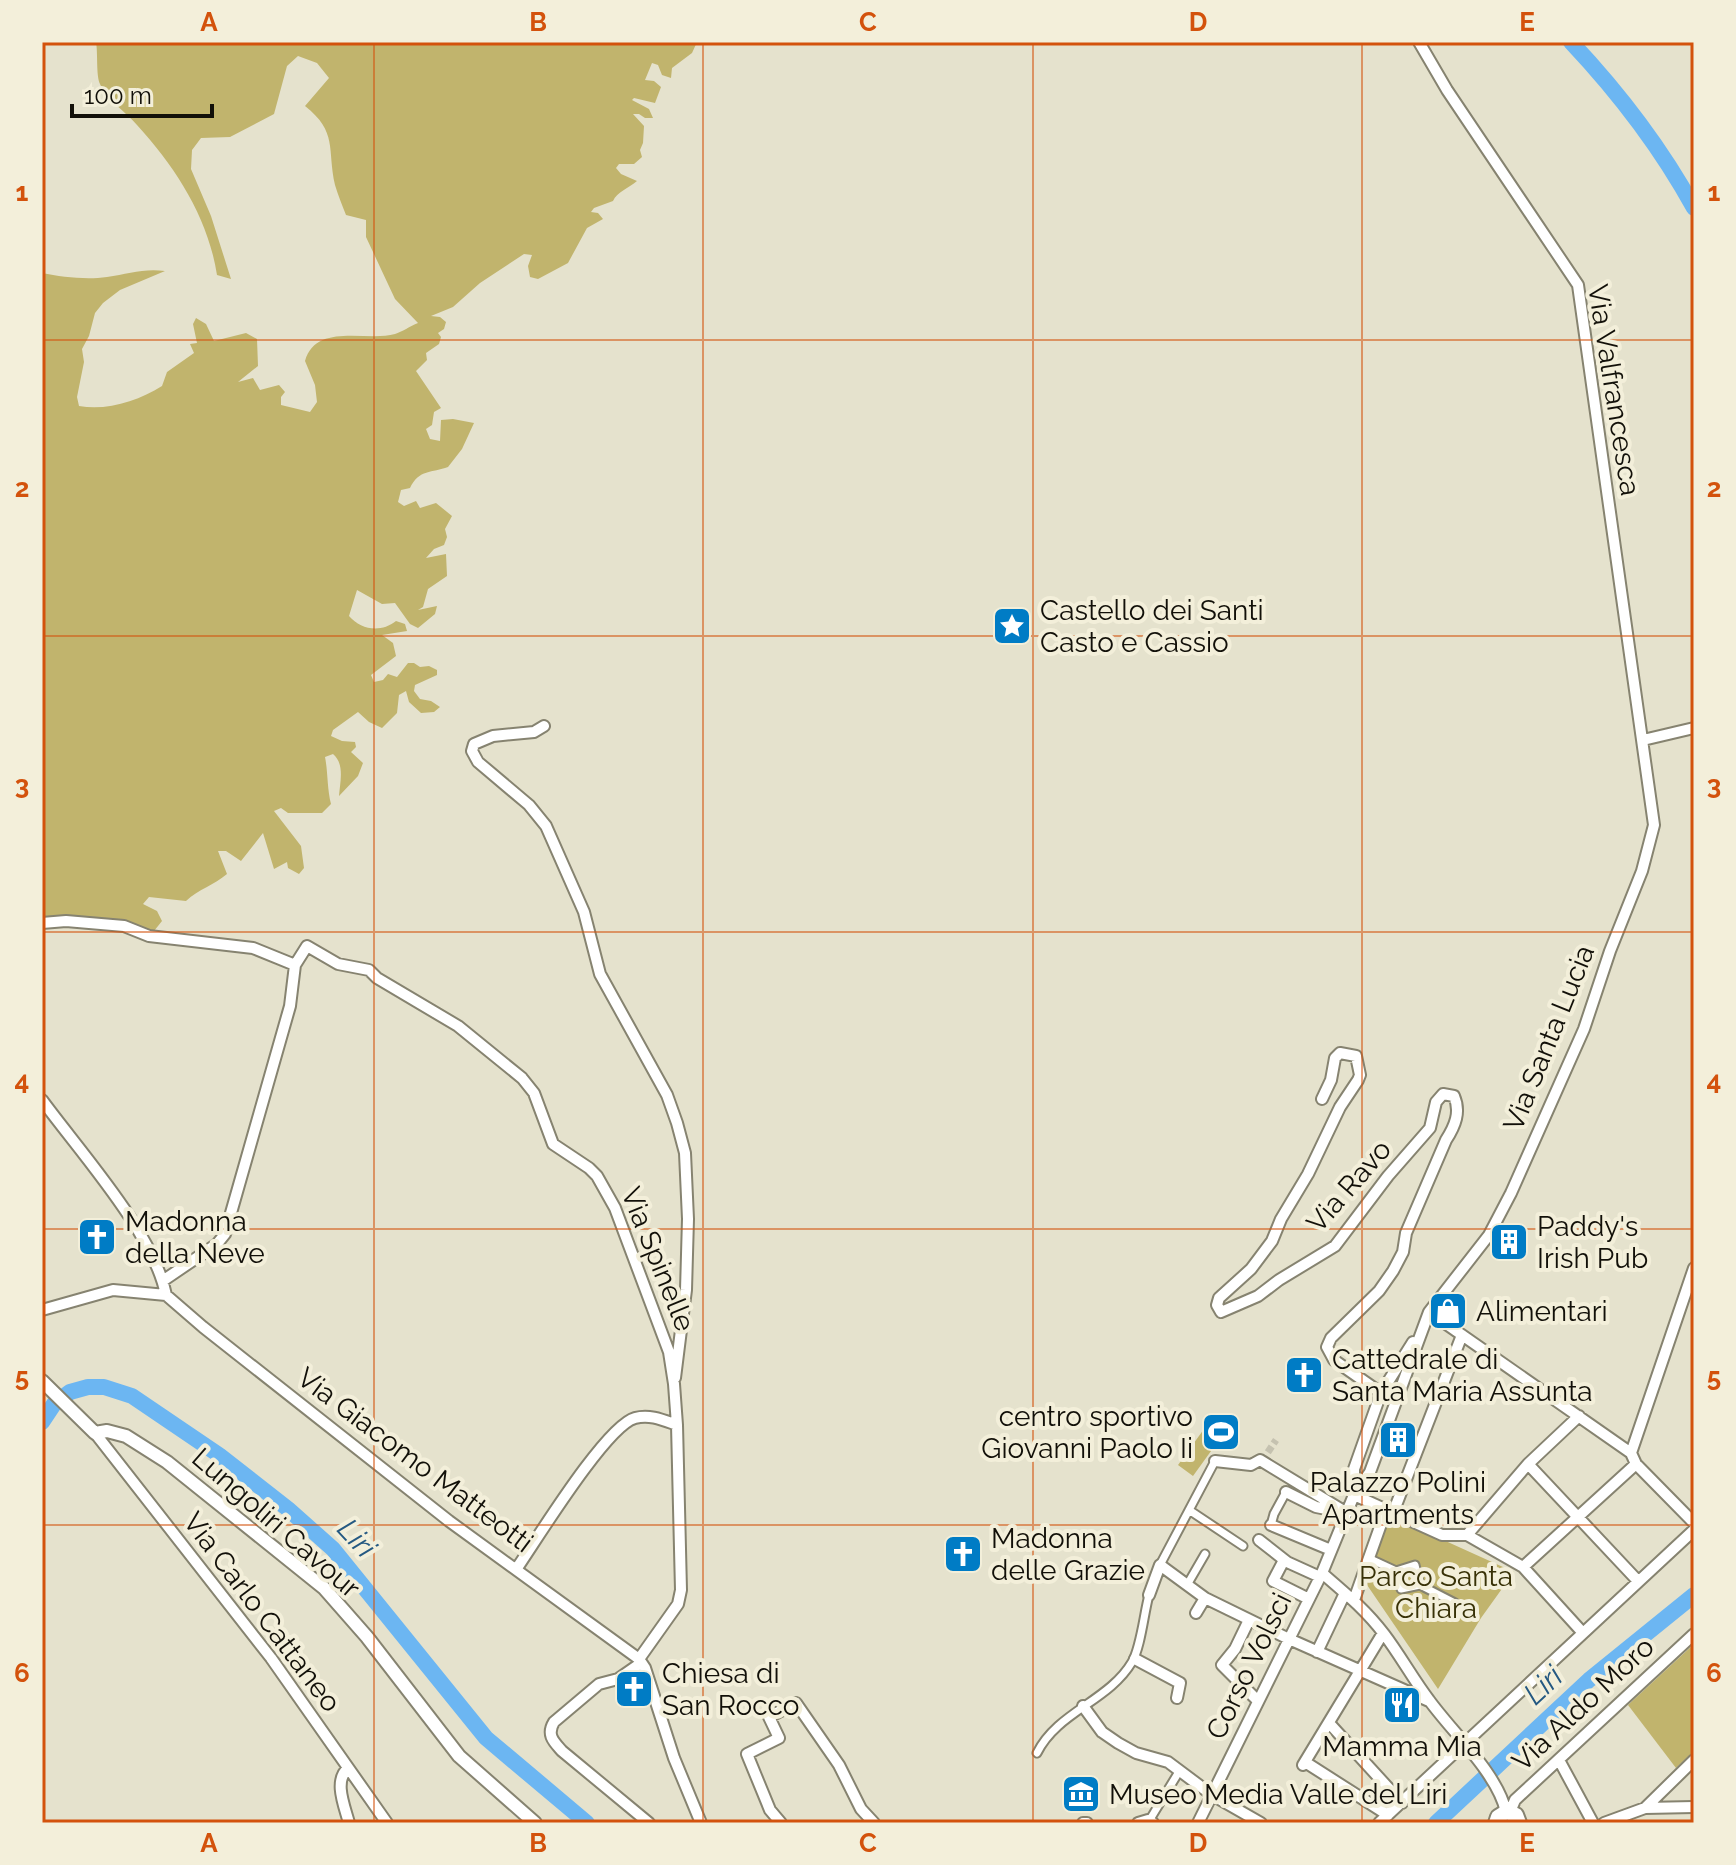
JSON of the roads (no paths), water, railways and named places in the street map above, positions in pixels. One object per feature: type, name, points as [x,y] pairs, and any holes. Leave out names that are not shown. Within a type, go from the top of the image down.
[{"type":"street","name":"Via Valfrancesca","points":[[1419,42],[1447,90],[1578,285],[1643,740]]},
{"type":"street","points":[[544,726],[534,732],[493,736],[474,744],[472,751],[478,762],[529,805],[546,826],[584,912],[600,974],[667,1095],[677,1123],[685,1153],[688,1219],[686,1290],[674,1384]]},
{"type":"street","points":[[1643,740],[1694,728]]},
{"type":"street","name":"Via Santa Lucia","points":[[1354,1495],[1370,1472],[1429,1312],[1489,1235],[1584,1029],[1610,951],[1642,871],[1654,829],[1643,740]]},
{"type":"street","points":[[42,923],[66,921],[124,926],[149,936],[253,948],[295,965],[290,1006],[225,1234],[217,1244],[164,1280]]},
{"type":"street","name":"Via Spinelle","points":[[295,965],[307,946],[338,964],[369,970],[377,978],[458,1026],[522,1078],[534,1093],[553,1144],[597,1176],[615,1208],[669,1352],[677,1425],[681,1590],[678,1604],[640,1661]]},
{"type":"street","name":"Via Ravo","points":[[1322,1099],[1335,1058],[1340,1053],[1356,1056],[1360,1075],[1358,1080],[1340,1107],[1272,1241],[1251,1269],[1219,1298],[1217,1305],[1221,1312],[1258,1296],[1335,1246],[1430,1128],[1436,1102],[1443,1094],[1454,1096],[1457,1111],[1454,1128],[1406,1233],[1403,1252],[1379,1291],[1331,1338],[1327,1347],[1334,1360],[1381,1393]]},
{"type":"street","points":[[42,1100],[117,1199],[159,1268],[166,1295],[113,1290],[42,1310]]},
{"type":"street","points":[[1631,1453],[1694,1268]]},
{"type":"street","name":"Via Giacomo Matteotti","points":[[166,1295],[449,1521],[640,1661]]},
{"type":"street","points":[[1429,1312],[1631,1453],[1636,1464],[1694,1523]]},
{"type":"street","points":[[1422,1331],[1403,1355],[1381,1393],[1354,1469],[1354,1495],[1442,1535],[1467,1535],[1523,1567],[1583,1633]]},
{"type":"street","points":[[1317,1652],[1368,1558],[1462,1335]]},
{"type":"street","points":[[42,1381],[91,1429]]},
{"type":"street","points":[[1467,1535],[1528,1464],[1579,1416]]},
{"type":"street","points":[[517,1568],[616,1430],[634,1418],[657,1418],[677,1425]]},
{"type":"street","name":"Via Carlo Cattaneo","points":[[91,1429],[271,1658],[387,1823]]},
{"type":"street","name":"Lungoliri Cavour","points":[[91,1429],[126,1436],[167,1462],[324,1588],[367,1637],[459,1756],[535,1823]]},
{"type":"street","points":[[1037,1753],[1054,1730],[1122,1677],[1135,1659],[1149,1595],[1160,1565],[1215,1461],[1251,1465],[1260,1460],[1347,1513]]},
{"type":"street","points":[[1528,1464],[1637,1580]]},
{"type":"street","points":[[1523,1567],[1636,1464]]},
{"type":"street","points":[[1331,1550],[1271,1525],[1274,1514],[1286,1492],[1316,1507],[1347,1513]]},
{"type":"street","name":"Corso Volsci","points":[[1198,1823],[1321,1575],[1354,1495]]},
{"type":"street","points":[[1189,1510],[1243,1546]]},
{"type":"street","points":[[1383,1633],[1304,1764],[1383,1819],[1468,1748],[1637,1580],[1694,1530]]},
{"type":"street","points":[[1259,1540],[1284,1560],[1321,1575],[1350,1596],[1383,1633],[1429,1701],[1468,1748],[1501,1795],[1508,1817]]},
{"type":"street","points":[[1187,1585],[1205,1554]]},
{"type":"street","points":[[1368,1558],[1396,1571],[1415,1565],[1420,1585]]},
{"type":"street","points":[[1284,1560],[1273,1581],[1309,1599]]},
{"type":"street","points":[[1160,1565],[1205,1598],[1429,1701]]},
{"type":"street","points":[[1396,1571],[1401,1589],[1420,1585],[1455,1603]]},
{"type":"street","points":[[1196,1613],[1205,1598]]},
{"type":"street","points":[[1249,1620],[1235,1649],[1222,1665],[1258,1701]]},
{"type":"street","name":"Via Aldo Moro","points":[[1508,1817],[1512,1803],[1694,1634]]},
{"type":"street","points":[[1135,1659],[1180,1683],[1177,1698]]},
{"type":"street","points":[[649,1823],[562,1751],[552,1739],[550,1730],[554,1722],[599,1684],[618,1679],[640,1661],[701,1823]]},
{"type":"street","points":[[781,1823],[770,1810],[747,1754],[779,1738],[769,1717],[796,1703],[839,1765],[861,1809],[874,1823]]},
{"type":"street","points":[[1083,1706],[1102,1732],[1118,1743],[1136,1753],[1168,1762],[1212,1795],[1261,1823]]},
{"type":"street","points":[[1329,1723],[1402,1803]]},
{"type":"street","points":[[1559,1760],[1593,1823]]},
{"type":"street","points":[[1645,1808],[1694,1760]]},
{"type":"street","points":[[348,1768],[343,1772],[341,1781],[349,1823]]},
{"type":"street","points":[[1147,1822],[1180,1770]]},
{"type":"street","points":[[1604,1823],[1645,1808],[1694,1807]]},
{"type":"waterway","name":"Liri","points":[[1571,42],[1638,121],[1694,208]]},
{"type":"waterway","name":"Liri","points":[[42,1422],[54,1404],[70,1392],[104,1387],[132,1396],[219,1455],[333,1549],[486,1738],[587,1823]]},
{"type":"waterway","name":"Liri","points":[[1436,1823],[1589,1680],[1694,1595]]},
{"type":"tunnel","points":[[1262,1461],[1276,1440]]},
{"type":"place","name":"Castello dei Santi Casto e Cassio","points":[[1012,626]]},
{"type":"place","name":"Madonna della Neve","points":[[97,1237]]},
{"type":"place","name":"Paddy's Irish Pub","points":[[1509,1242]]},
{"type":"place","name":"Alimentari","points":[[1448,1311]]},
{"type":"place","name":"Cattedrale di Santa Maria Assunta","points":[[1304,1375]]},
{"type":"place","name":"centro sportivo Giovanni Paolo Ii","points":[[1221,1432]]},
{"type":"place","name":"Palazzo Polini Apartments","points":[[1398,1440]]},
{"type":"place","name":"Madonna delle Grazie","points":[[963,1554]]},
{"type":"place","name":"Chiesa di San Rocco","points":[[634,1689]]},
{"type":"place","name":"Mamma Mia","points":[[1402,1705]]},
{"type":"place","name":"Museo Media Valle del Liri","points":[[1081,1794]]},
{"type":"park label","name":"Parco Santa Chiara","points":[[1436,1592]]}]
